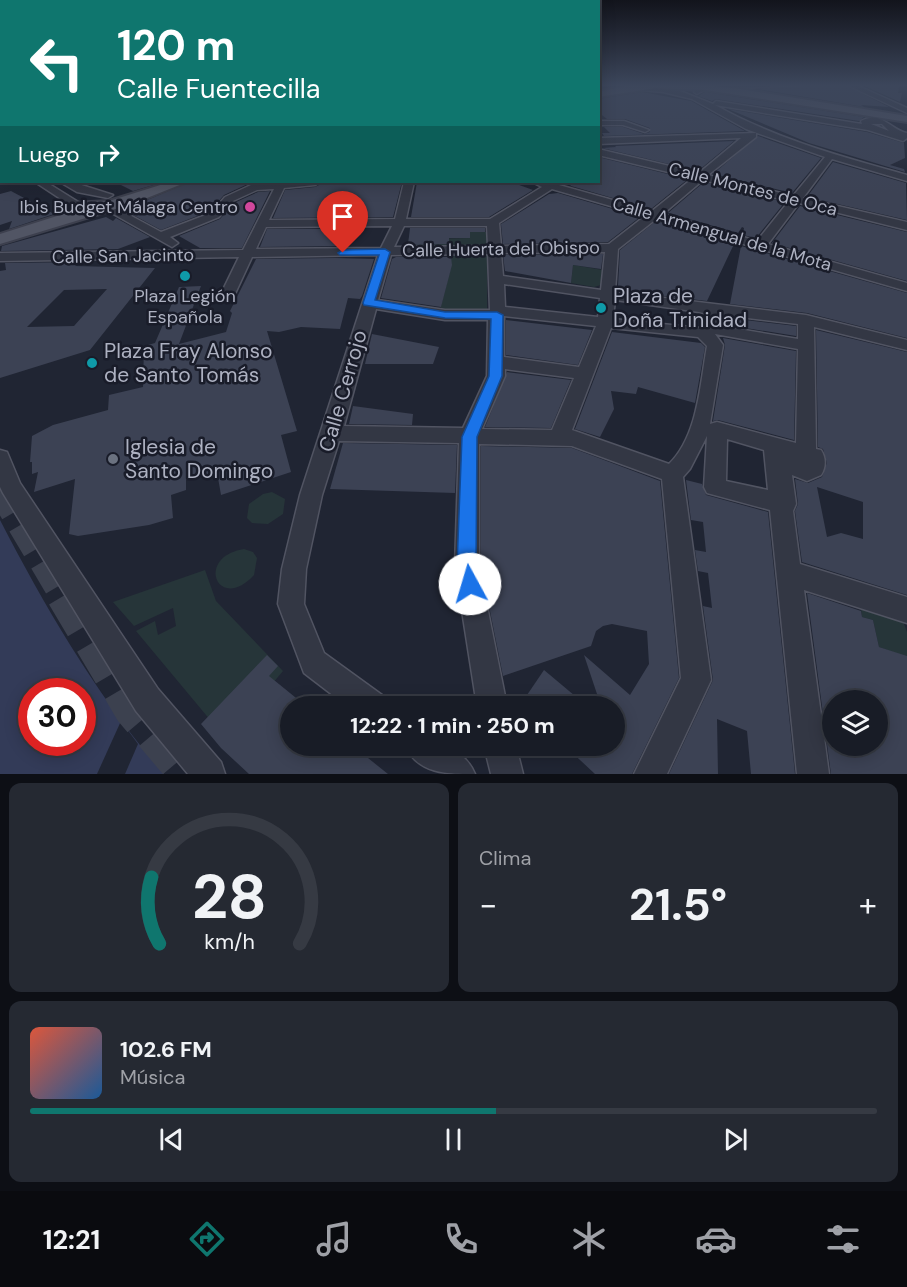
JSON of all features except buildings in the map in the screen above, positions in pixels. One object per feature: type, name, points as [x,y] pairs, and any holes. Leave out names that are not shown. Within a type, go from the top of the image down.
[{"type":"main road","points":[[111,200],[158,183]]},
{"type":"main road","points":[[0,232],[82,207],[177,183]]},
{"type":"main road","points":[[0,239],[82,207]]},
{"type":"main road","points":[[18,232],[61,214]]},
{"type":"street","points":[[739,120],[764,134],[907,178]]},
{"type":"street","points":[[824,120],[872,128]]},
{"type":"street","points":[[600,123],[624,123],[645,130]]},
{"type":"street","points":[[600,141],[764,134]]},
{"type":"street","points":[[559,437],[604,327],[612,248],[750,135]]},
{"type":"street","name":"Calle Montes de Oca","points":[[601,154],[907,226]]},
{"type":"street","points":[[760,245],[831,155]]},
{"type":"street","points":[[42,183],[82,207]]},
{"type":"street","points":[[67,183],[111,200],[175,245],[201,256]]},
{"type":"street","points":[[161,236],[215,215],[229,199],[239,193],[277,183]]},
{"type":"street","points":[[226,298],[282,183]]},
{"type":"street","name":"Calle Cerrojo","points":[[358,696],[314,663],[291,604],[294,569],[311,495],[332,433],[368,303],[385,252],[400,222],[409,183]]},
{"type":"street","points":[[261,224],[493,222],[553,183]]},
{"type":"street","name":"Calle Armengual de la Mota","points":[[553,183],[654,215],[907,287]]},
{"type":"street","points":[[490,696],[467,566],[469,437],[492,388],[497,362],[495,324],[498,313],[493,222]]},
{"type":"street","points":[[155,256],[172,250],[175,245]]},
{"type":"street","name":"Calle Huerta del Obispo","points":[[246,255],[385,252],[402,249],[612,248]]},
{"type":"street","name":"Calle San Jacinto","points":[[0,257],[246,255]]},
{"type":"street","points":[[496,279],[806,320],[907,345]]},
{"type":"street","points":[[368,303],[445,315],[498,313],[604,327],[806,345]]},
{"type":"street","points":[[672,474],[682,467],[701,425],[717,309]]},
{"type":"street","points":[[806,320],[807,460],[774,450],[813,774]]},
{"type":"street","points":[[497,362],[585,374]]},
{"type":"street","points":[[717,429],[814,456],[814,469],[808,467],[807,472],[779,463],[785,504],[781,503],[715,487],[717,429]]},
{"type":"street","points":[[332,433],[573,438],[672,474]]},
{"type":"street","points":[[0,458],[11,488],[147,700],[209,774]]},
{"type":"street","points":[[650,774],[696,680],[672,474]]},
{"type":"street","points":[[789,573],[907,610]]},
{"type":"street","points":[[435,756],[459,774]]},
{"type":"street","points":[[503,756],[507,774]]},
{"type":"shaded area","points":[[410,232],[427,239],[470,238],[470,232],[487,232],[487,243],[482,246],[407,247]]},
{"type":"shaded area","points":[[450,252],[487,254],[487,313],[440,310],[451,267]]},
{"type":"shaded area","points":[[573,265],[603,270],[601,285],[594,287],[571,283]]},
{"type":"shaded area","points":[[272,492],[285,499],[283,514],[268,524],[252,523],[247,518],[249,504],[263,494]]},
{"type":"shaded area","points":[[244,549],[253,552],[257,558],[254,575],[241,585],[230,589],[222,586],[217,580],[216,571],[219,562],[229,554]]},
{"type":"shaded area","points":[[205,570],[216,601],[283,671],[226,739],[136,631],[155,621],[158,635],[176,626],[173,608],[134,626],[113,602]]},
{"type":"shaded area","points":[[860,603],[901,616],[907,632],[907,657],[879,647],[873,620],[862,617]]},
{"type":"water","points":[[0,520],[36,587],[91,678],[18,678],[18,756],[96,756],[96,685],[164,774],[0,774]]},
{"type":"pier","points":[[121,721],[138,744],[125,774],[97,774]]},
{"type":"tunnel","points":[[0,487],[65,597]]},
{"type":"tunnel","points":[[65,595],[133,710],[187,774]]},
{"type":"place","name":"Ibis Budget Málaga Centro","points":[[250,207]]},
{"type":"place","name":"Plaza Legión Española","points":[[185,276]]},
{"type":"place","name":"Plaza de Doña Trinidad","points":[[601,308]]},
{"type":"place","name":"Plaza Fray Alonso de Santo Tomás","points":[[92,363]]},
{"type":"place","name":"Iglesia de Santo Domingo","points":[[113,459]]},
{"type":"route","points":[[343,253],[385,252],[368,303],[381,303],[433,314],[491,317],[497,315],[495,324],[496,376],[469,437],[467,566],[470,584]]}]
